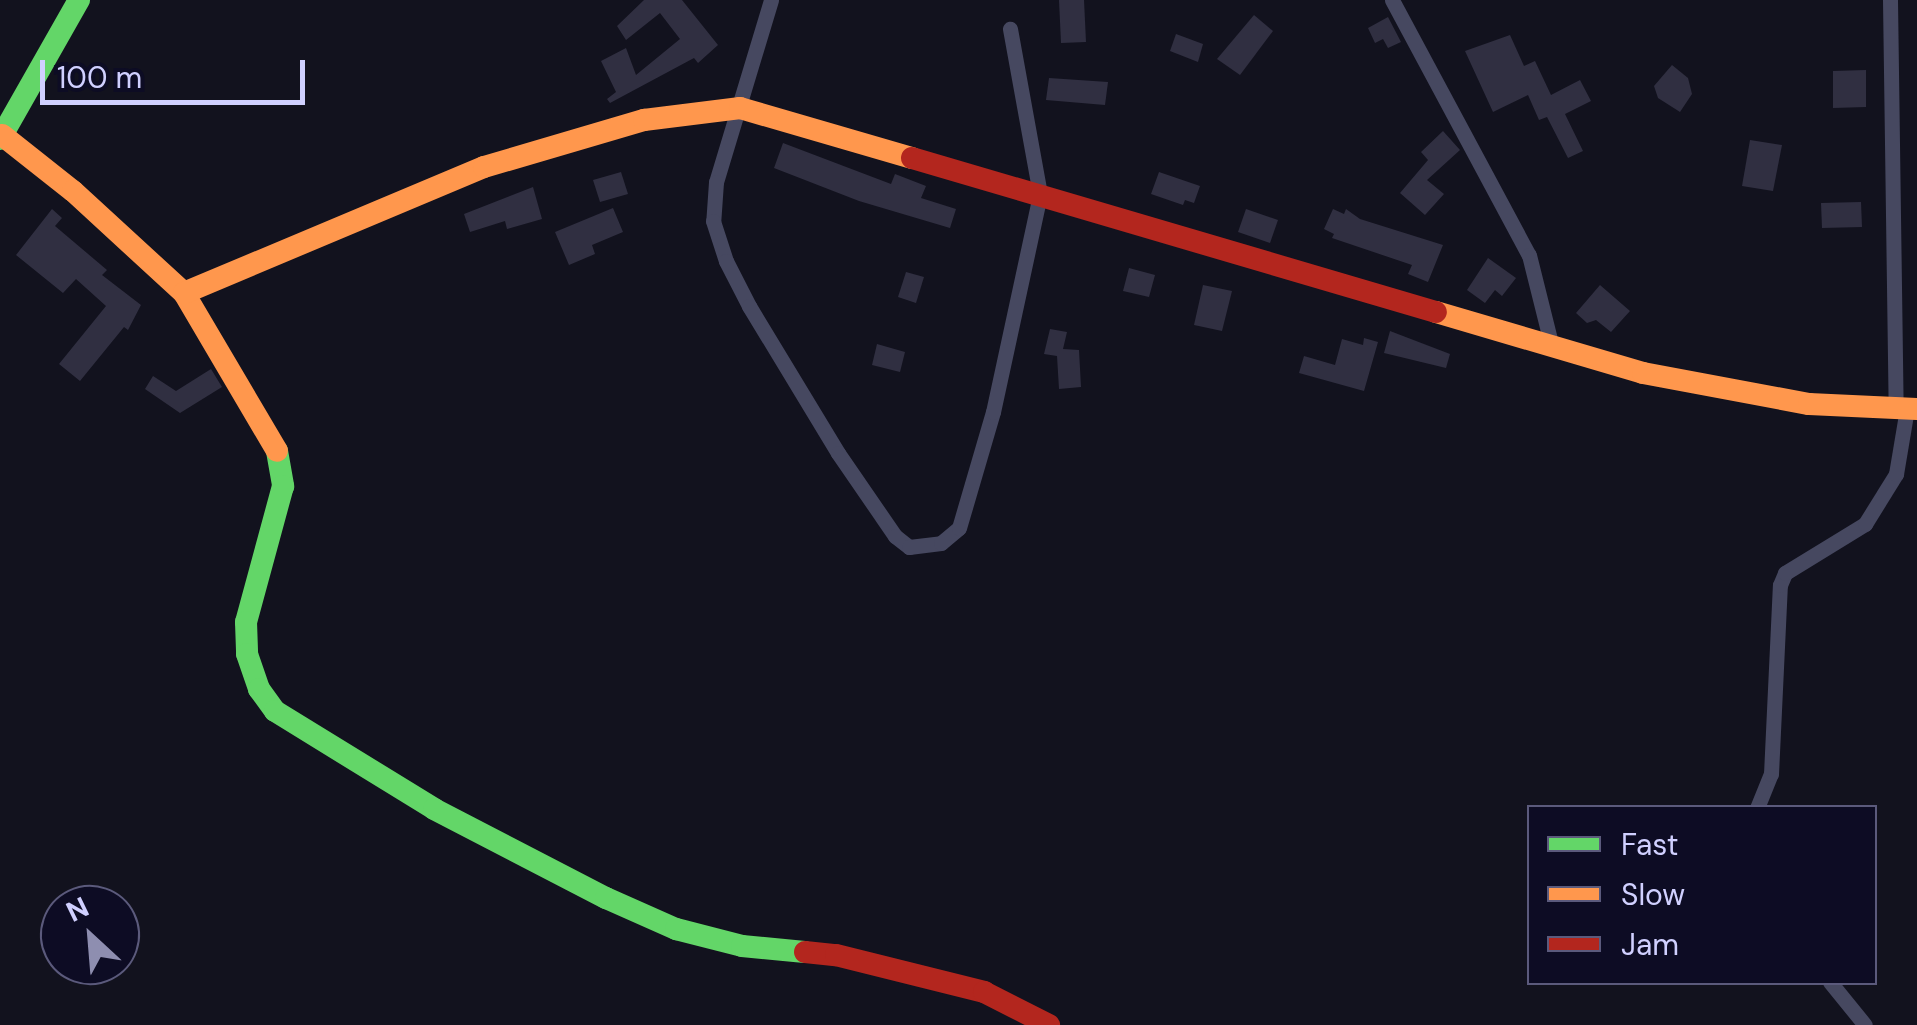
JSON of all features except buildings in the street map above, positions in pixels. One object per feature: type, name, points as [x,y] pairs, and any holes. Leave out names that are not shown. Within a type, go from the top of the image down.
[{"type":"street","points":[[79,0],[1,137],[88,204],[184,293],[279,454],[283,486],[246,622],[247,654],[259,688],[275,712],[434,809],[606,898],[676,928],[742,946],[836,955],[984,992],[1050,1025]]},
{"type":"street","points":[[771,0],[713,202],[713,221],[726,260],[838,452],[895,536],[909,547],[940,543],[959,528],[993,412],[1040,194],[1010,29]]},
{"type":"street","points":[[1392,0],[1530,256],[1540,285],[1550,343]]},
{"type":"street","points":[[1758,805],[1771,774],[1780,585],[1785,573],[1866,524],[1896,474],[1907,409],[1890,0]]},
{"type":"street","points":[[184,293],[484,167],[644,120],[740,108],[1643,373],[1809,404],[1907,409]]},
{"type":"street","points":[[1832,985],[1865,1025]]},
{"type":"traffic: fast","points":[[0,139],[79,0]]},
{"type":"traffic: fast","points":[[277,451],[283,486],[246,622],[247,654],[259,689],[275,711],[434,809],[606,898],[676,929],[742,946],[805,952]]},
{"type":"traffic: slow","points":[[184,293],[484,167],[644,120],[740,108],[912,158]]},
{"type":"traffic: slow","points":[[2,135],[73,191],[184,293],[277,451]]},
{"type":"traffic: slow","points":[[1436,312],[1643,373],[1809,404],[1917,409]]},
{"type":"traffic: jam","points":[[912,158],[1436,312]]},
{"type":"traffic: jam","points":[[805,952],[836,955],[984,992],[1049,1025]]}]
